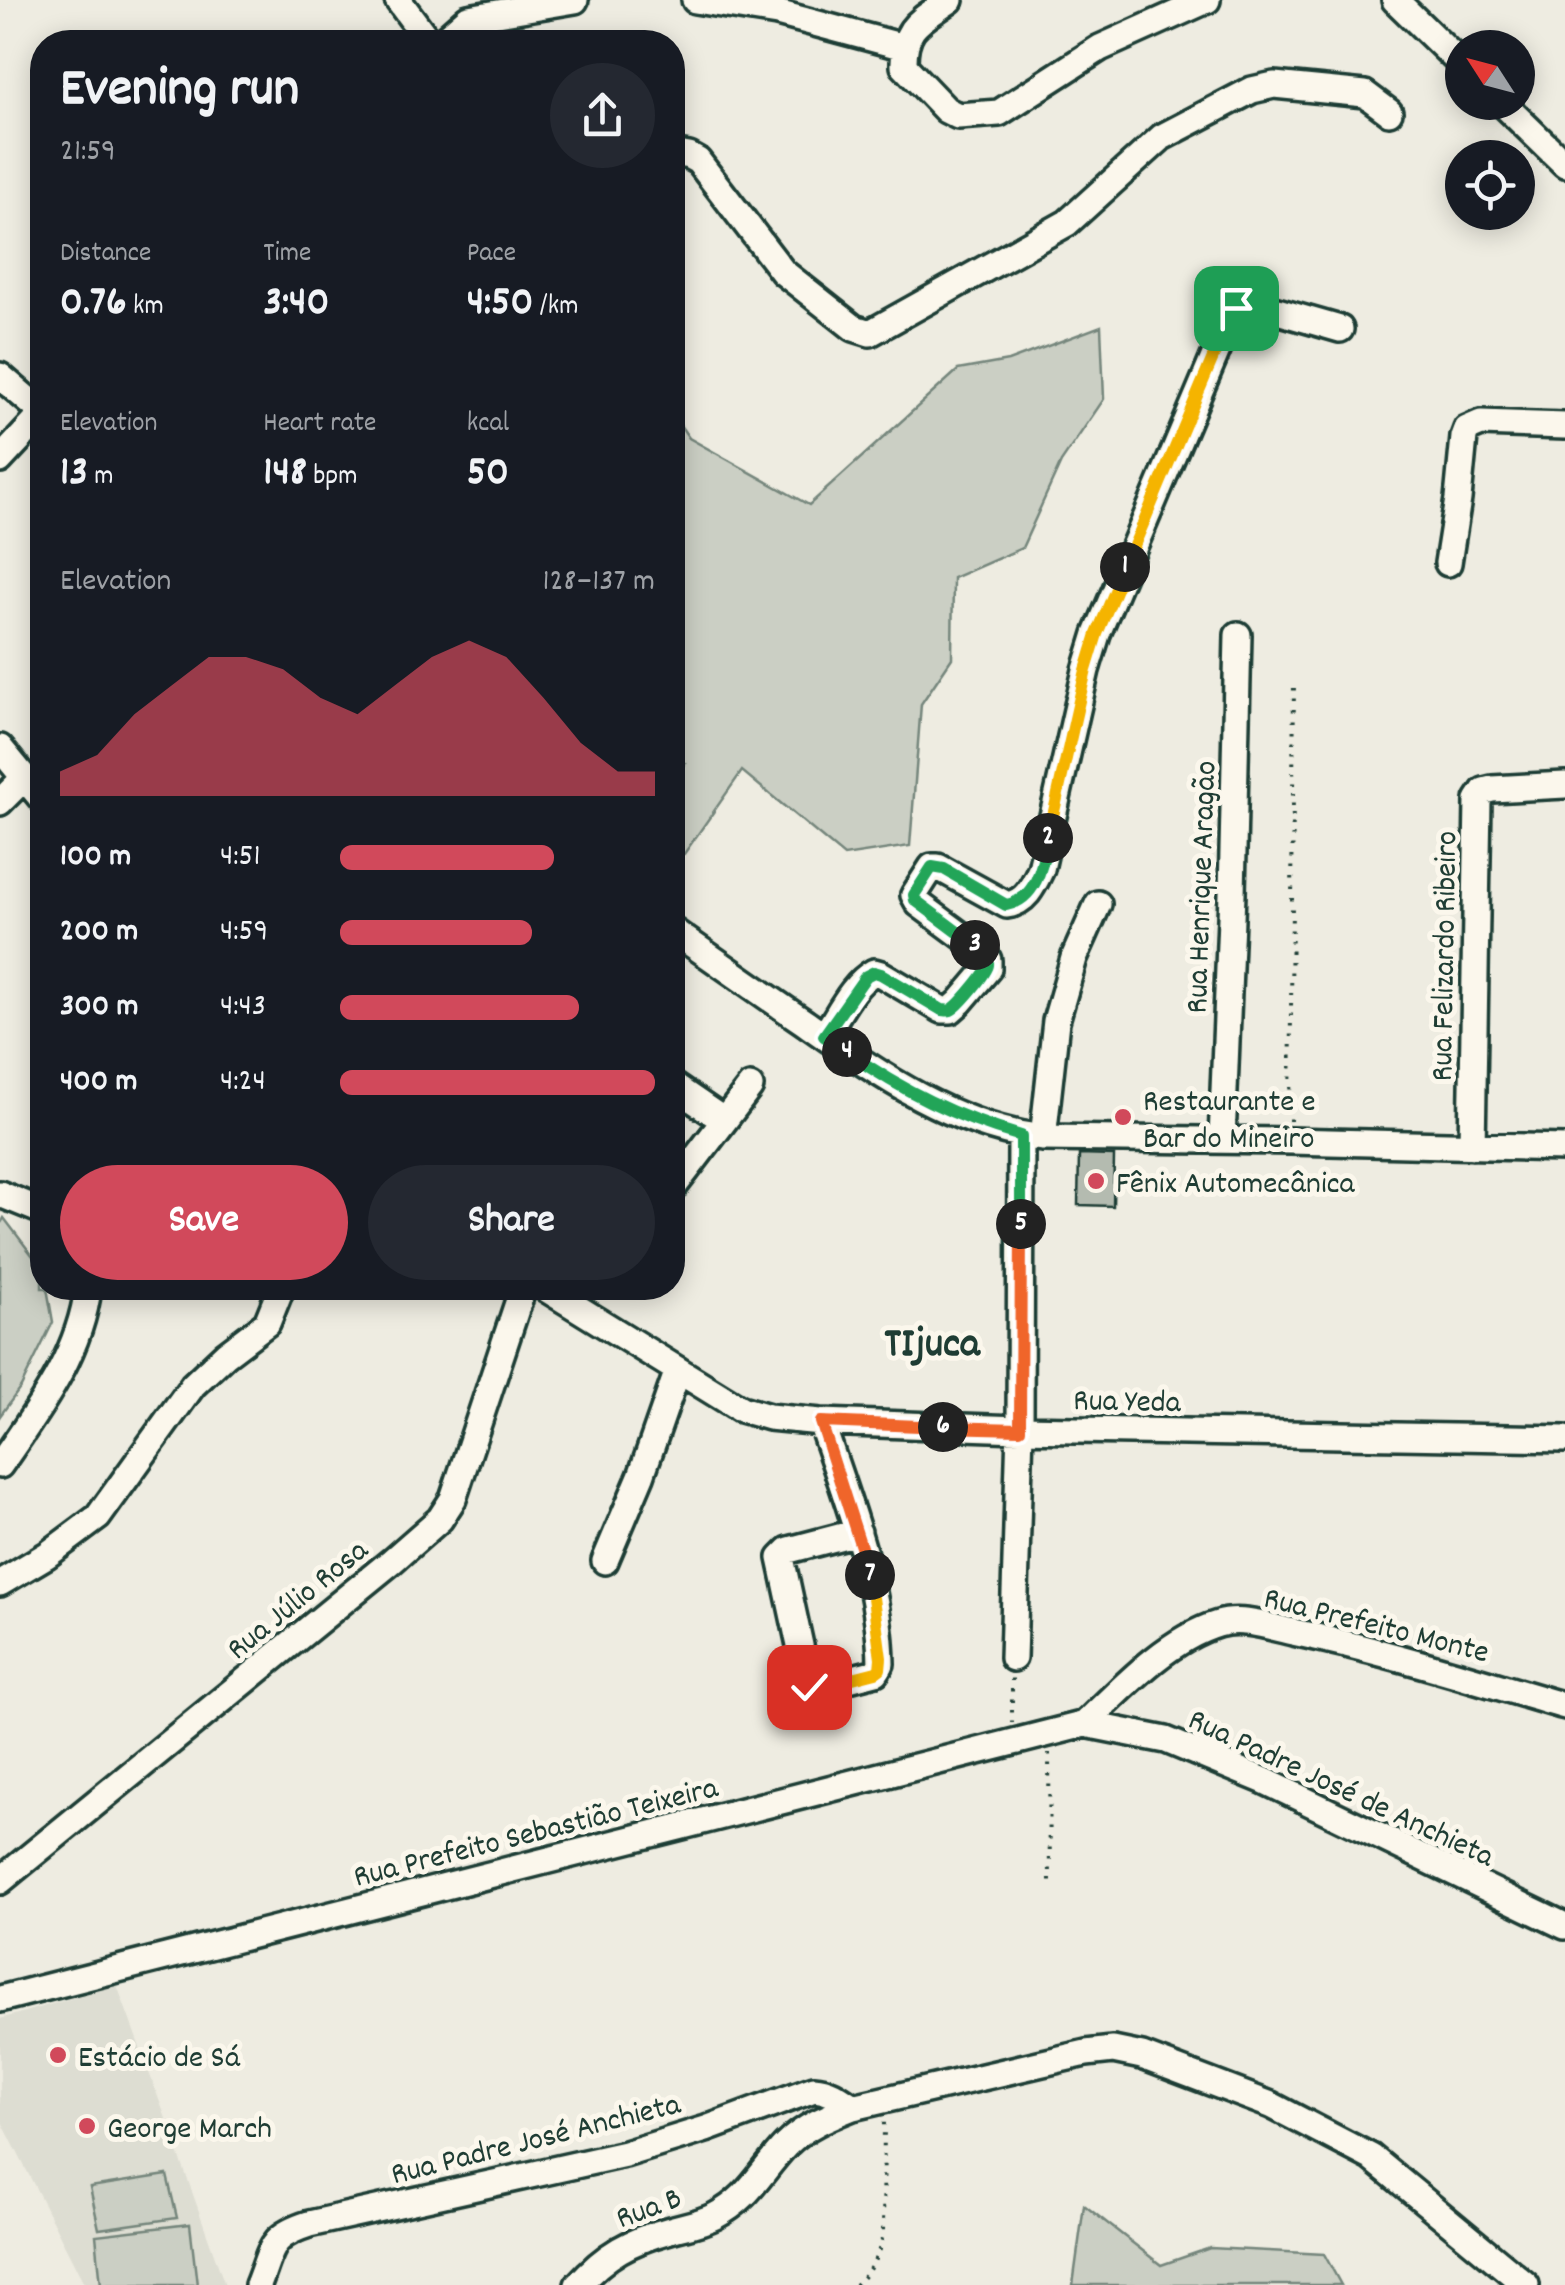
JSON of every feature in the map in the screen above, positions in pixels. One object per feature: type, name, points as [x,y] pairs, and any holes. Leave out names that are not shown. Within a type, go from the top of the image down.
[{"type":"street","points":[[398,0],[420,30]]},
{"type":"street","points":[[454,30],[468,18],[575,0]]},
{"type":"street","points":[[695,0],[777,13],[904,47]]},
{"type":"street","points":[[950,0],[910,32],[904,47],[904,66],[946,110],[958,116],[999,113],[1100,48],[1207,0]]},
{"type":"street","points":[[1394,0],[1445,50]]},
{"type":"street","points":[[685,155],[698,161],[783,272],[854,328],[870,333],[1067,222],[1162,137],[1252,90],[1274,85],[1365,94],[1388,112]]},
{"type":"street","points":[[1520,120],[1565,164]]},
{"type":"street","points":[[824,1036],[859,984],[874,972],[942,1010],[951,1010],[988,969],[984,952],[918,904],[914,895],[932,867],[1006,905],[1016,903],[1030,891],[1041,869],[1097,634],[1236,308],[1248,303],[1340,328]]},
{"type":"street","points":[[0,376],[30,402]]},
{"type":"street","points":[[1448,563],[1468,428],[1481,423],[1565,426]]},
{"type":"street","points":[[0,460],[30,426]]},
{"type":"street","name":"Rua Henrique Aragão","points":[[1222,1140],[1238,635]]},
{"type":"street","points":[[0,748],[30,785]]},
{"type":"street","points":[[0,802],[24,778]]},
{"type":"street","name":"Rua Felizardo Ribeiro","points":[[1472,1146],[1478,800],[1492,788],[1565,785]]},
{"type":"street","points":[[1012,1658],[1032,1137],[1056,1021],[1074,958],[1098,904]]},
{"type":"street","points":[[685,939],[888,1081],[947,1111],[1032,1137],[1565,1148]]},
{"type":"street","points":[[685,1171],[750,1087]]},
{"type":"street","points":[[685,1094],[724,1120]]},
{"type":"street","points":[[0,1194],[30,1206]]},
{"type":"street","points":[[0,1465],[75,1345],[86,1300]]},
{"type":"street","points":[[0,1583],[98,1517],[194,1385],[267,1323],[276,1300]]},
{"type":"street","name":"Rua Júlio Rosa","points":[[0,1880],[440,1519],[453,1499],[518,1300]]},
{"type":"street","name":"Rua Yeda","points":[[564,1300],[741,1409],[769,1417],[1020,1429],[1565,1439]]},
{"type":"street","points":[[605,1561],[642,1476],[678,1370]]},
{"type":"street","points":[[821,1422],[858,1532],[874,1590],[881,1664],[876,1672],[814,1688],[807,1683],[781,1558],[789,1550],[858,1532]]},
{"type":"street","name":"Rua Prefeito Monte","points":[[1085,1724],[1166,1652],[1201,1630],[1223,1622],[1250,1622],[1338,1642],[1565,1706]]},
{"type":"street","name":"Rua Prefeito Sebastião Teixeira","points":[[0,1999],[1085,1724]]},
{"type":"street","name":"Rua Padre José de Anchieta","points":[[1085,1724],[1166,1740],[1248,1774],[1565,1926]]},
{"type":"street","points":[[853,2106],[1086,2052],[1114,2050],[1142,2056],[1271,2106],[1371,2157],[1526,2285]]},
{"type":"street","name":"Rua Padre José Anchieta","points":[[258,2285],[280,2236],[309,2224],[625,2154],[814,2089],[825,2090],[853,2106]]},
{"type":"street","name":"Rua B","points":[[578,2285],[624,2246],[712,2218],[745,2196],[785,2146],[810,2124],[853,2106]]},
{"type":"path","points":[[1290,1141],[1294,681]]},
{"type":"path","points":[[1012,1658],[1012,1742]]},
{"type":"path","points":[[1049,1733],[1050,1884]]},
{"type":"path","points":[[854,2285],[871,2268],[883,2234],[884,2100]]},
{"type":"shaded area","points":[[1101,326],[1104,399],[1061,462],[1022,548],[953,578],[952,658],[921,704],[910,846],[844,856],[742,771],[685,853],[685,432],[809,505],[958,370],[1008,361]]},
{"type":"shaded area","points":[[4,1218],[30,1252],[30,1300],[49,1300],[53,1322],[21,1387],[0,1416],[0,1225]]},
{"type":"shaded area","name":"George March","points":[[117,1985],[225,2285],[85,2285],[0,2118],[0,2019]]},
{"type":"shaded area","points":[[167,2175],[177,2218],[99,2229],[90,2187]]},
{"type":"shaded area","points":[[1084,2205],[1161,2265],[1210,2248],[1324,2254],[1341,2285],[1073,2285]]},
{"type":"shaded area","points":[[190,2224],[197,2285],[101,2285],[96,2235]]},
{"type":"building","name":"Fênix Automecânica","points":[[1079,1155],[1114,1156],[1113,1206],[1078,1205]]},
{"type":"place","name":"Restaurante e Bar do Mineiro","points":[[1123,1117]]},
{"type":"place","name":"Fênix Automecânica","points":[[1096,1181]]},
{"type":"place","name":"Estácio de Sá","points":[[58,2055]]},
{"type":"place","name":"George March","points":[[87,2126]]},
{"type":"district","name":"TIjuca","points":[[932,1340]]},
{"type":"route","points":[[809,1687],[876,1672],[881,1664],[874,1590],[821,1422],[1020,1429],[1021,1136],[947,1111],[888,1081],[824,1036],[859,984],[874,972],[942,1010],[951,1010],[988,969],[984,952],[918,904],[914,895],[932,867],[944,869],[1006,905],[1016,903],[1030,891],[1041,869],[1097,634],[1236,308]]}]
